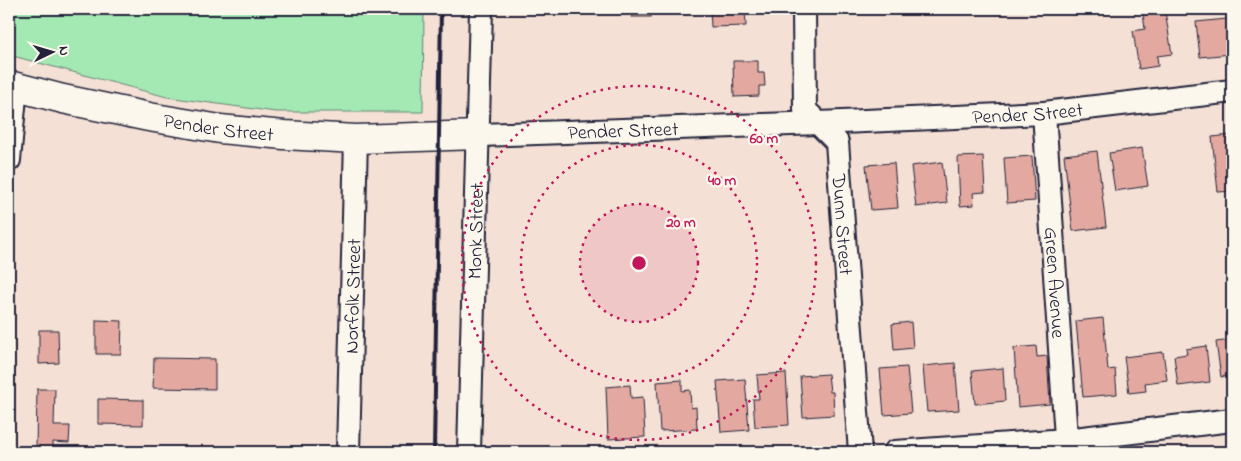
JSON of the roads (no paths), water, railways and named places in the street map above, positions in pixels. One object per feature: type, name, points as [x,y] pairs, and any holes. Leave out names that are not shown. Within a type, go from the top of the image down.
[{"type":"street","name":"Monk Street","points":[[469,452],[481,9]]},
{"type":"street","name":"Dunn Street","points":[[804,9],[805,110],[837,142],[860,452]]},
{"type":"street","name":"Pender Street","points":[[12,85],[63,99],[220,129],[356,139],[1044,113],[1232,91]]},
{"type":"street","points":[[9,160],[12,85]]},
{"type":"street","name":"Green Avenue","points":[[1044,113],[1066,446]]},
{"type":"street","name":"Norfolk Street","points":[[348,452],[356,139]]},
{"type":"street","points":[[895,452],[1066,446],[1232,420]]},
{"type":"railway","points":[[434,452],[441,9]]}]
